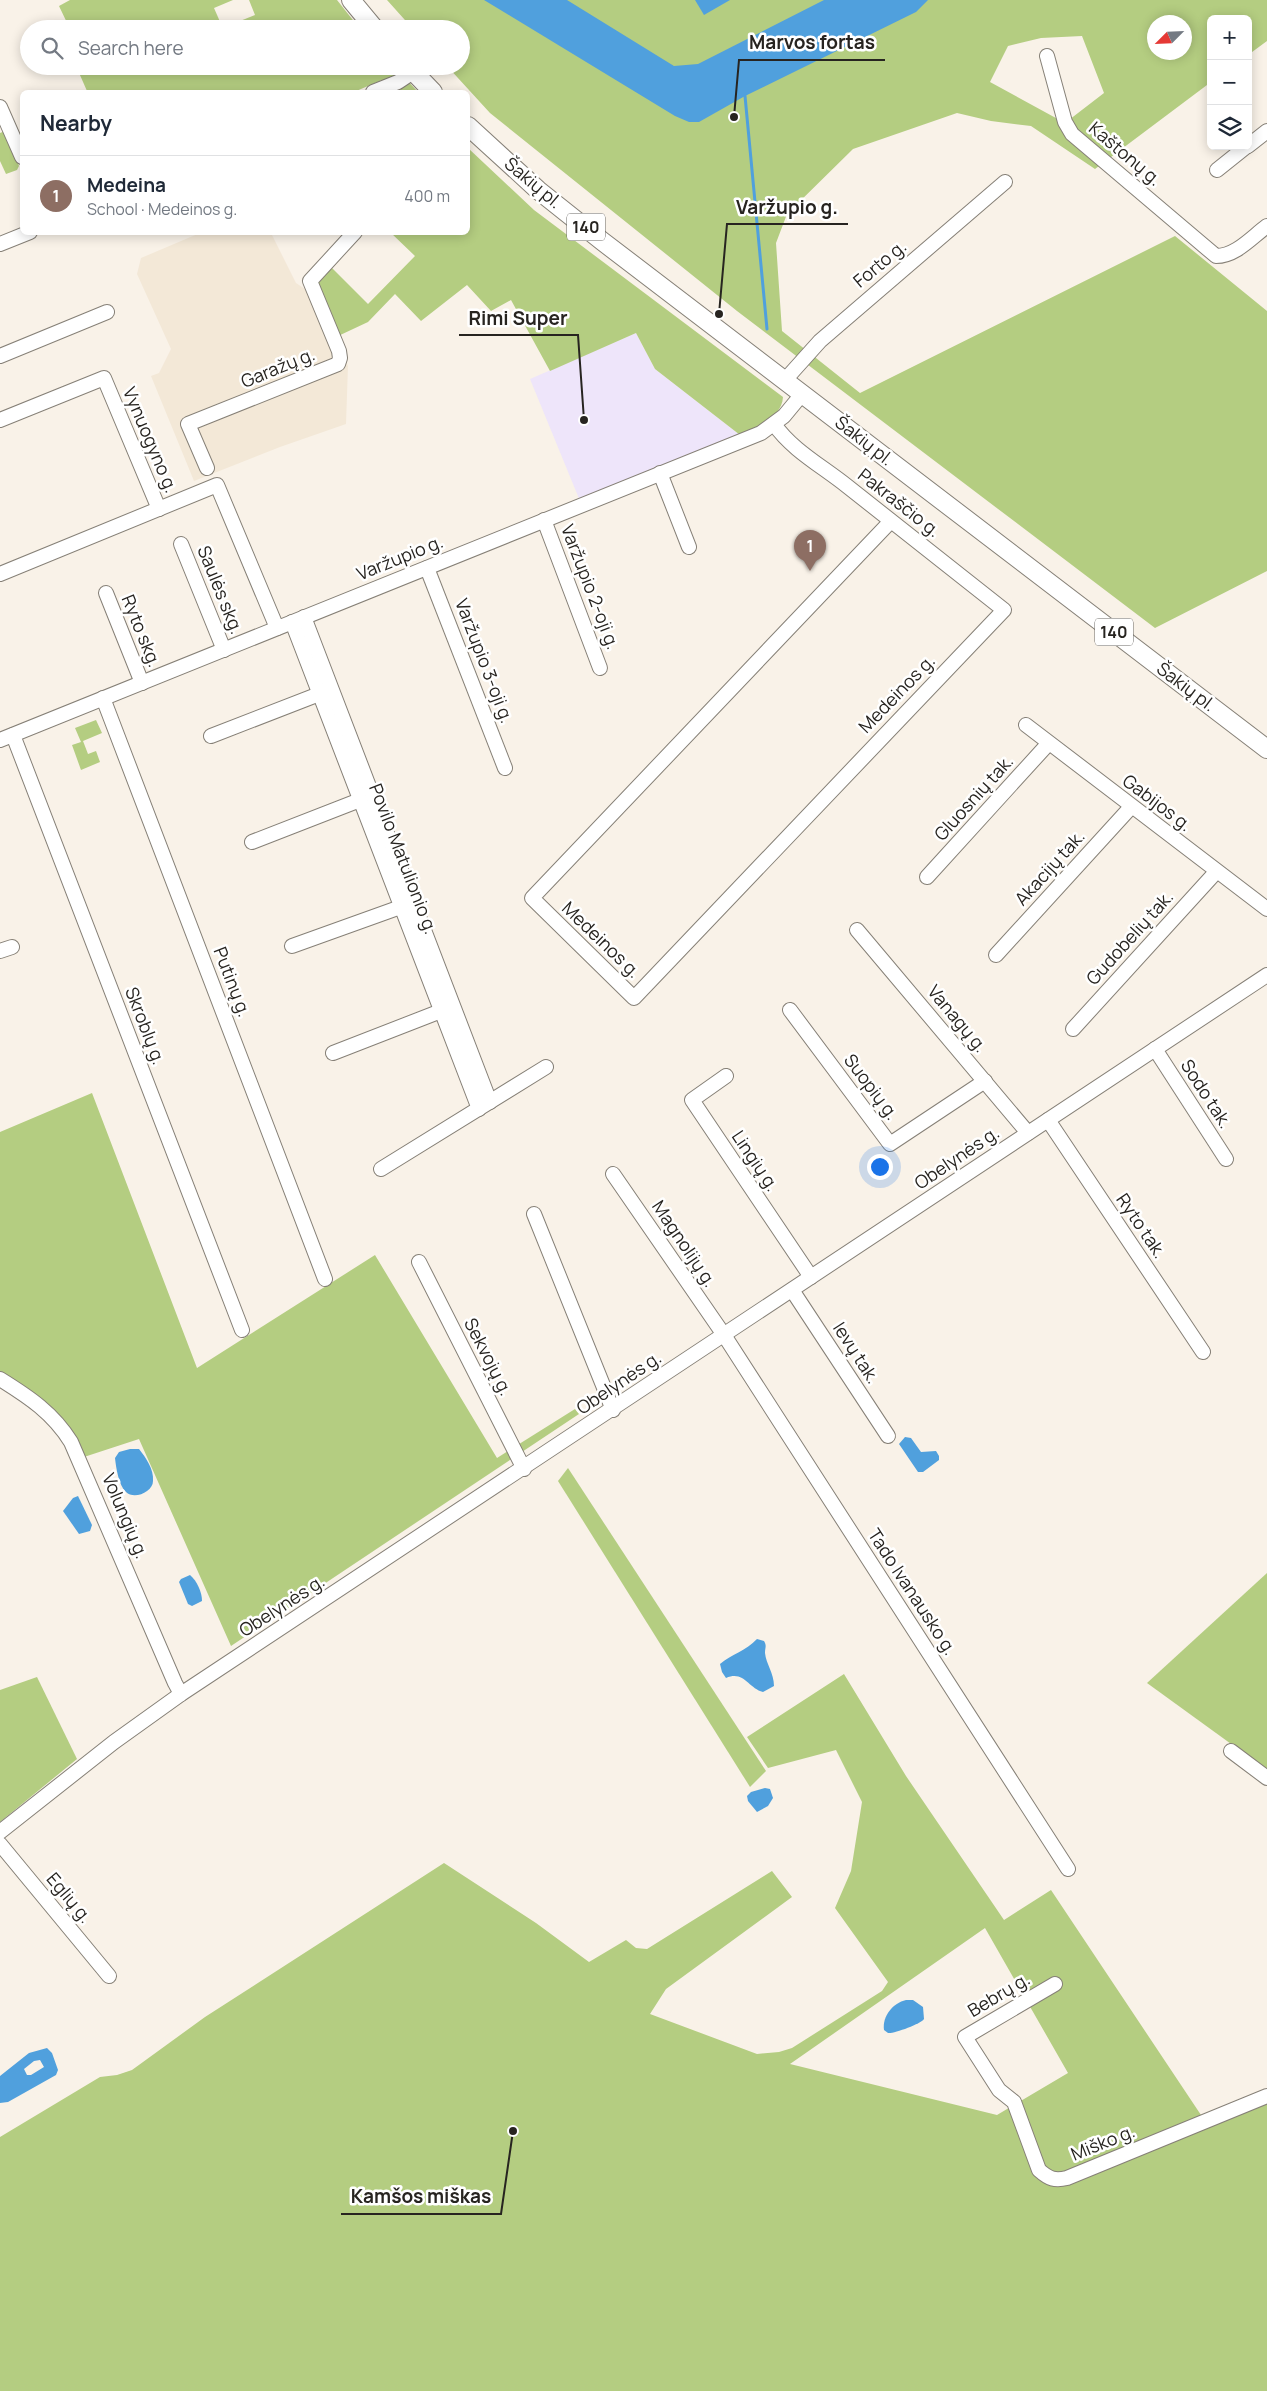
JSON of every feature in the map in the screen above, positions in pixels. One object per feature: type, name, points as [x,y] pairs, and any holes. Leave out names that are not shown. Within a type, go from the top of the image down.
[{"type":"main road","points":[[351,0],[368,20]]},
{"type":"main road","points":[[417,75],[431,90]]},
{"type":"main road","name":"Šakių pl.","points":[[470,128],[538,190],[1267,749]]},
{"type":"street","name":"Kaštonų g.","points":[[1047,56],[1064,122],[1072,134],[1216,256],[1225,256],[1234,252],[1267,226]]},
{"type":"street","points":[[378,90],[398,82],[405,75]]},
{"type":"street","points":[[0,107],[20,152]]},
{"type":"street","points":[[1252,143],[1267,131]]},
{"type":"street","points":[[1217,170],[1243,150]]},
{"type":"street","name":"Forto g.","points":[[786,380],[820,341],[1005,182]]},
{"type":"street","points":[[0,244],[23,235]]},
{"type":"street","name":"Garažų g.","points":[[207,468],[188,424],[338,364],[340,358],[339,351],[310,281],[352,235]]},
{"type":"street","points":[[0,356],[107,312]]},
{"type":"street","name":"Vynuogyno g.","points":[[0,420],[104,378],[158,509]]},
{"type":"street","name":"Varžupio g.","points":[[6,737],[761,432],[774,424],[803,394]]},
{"type":"street","name":"Pakraščio g.","points":[[774,424],[789,443],[1004,610]]},
{"type":"street","points":[[660,474],[689,547]]},
{"type":"street","name":"Vynuogyno g.","points":[[0,574],[217,485],[277,628]]},
{"type":"street","name":"Varžupio 2-oji g.","points":[[544,520],[600,668]]},
{"type":"street","name":"Medeinos g.","points":[[891,521],[532,898],[634,998],[1004,610]]},
{"type":"street","name":"Saulės skg.","points":[[181,544],[224,650]]},
{"type":"street","name":"Varžupio 3-oji g.","points":[[427,568],[505,768]]},
{"type":"street","name":"Ryto skg.","points":[[106,592],[142,683]]},
{"type":"street","name":"Povilo Matulionio g.","points":[[298,620],[484,1105]]},
{"type":"street","points":[[211,736],[326,692]]},
{"type":"street","name":"Povilo Matulionio g.","points":[[326,692],[360,800],[407,904],[441,1011],[484,1105]]},
{"type":"street","name":"Putinų g.","points":[[103,698],[325,1279]]},
{"type":"street","name":"Gabijos g.","points":[[1026,725],[1048,744],[1267,909]]},
{"type":"street","name":"Skroblų g.","points":[[6,737],[242,1330]]},
{"type":"street","name":"Gluosnių tak.","points":[[927,877],[1048,744]]},
{"type":"street","points":[[252,842],[360,800]]},
{"type":"street","name":"Akacijų tak.","points":[[996,955],[1131,807]]},
{"type":"street","name":"Gudobelių tak.","points":[[1073,1029],[1216,872]]},
{"type":"street","points":[[292,946],[407,904]]},
{"type":"street","name":"Vanagų g.","points":[[857,930],[1028,1133]]},
{"type":"street","name":"Obelynės g.","points":[[0,1832],[114,1742],[182,1694],[1267,975]]},
{"type":"street","name":"Suopių g.","points":[[790,1010],[890,1144],[985,1081]]},
{"type":"street","points":[[333,1053],[441,1011]]},
{"type":"street","name":"Sodo tak.","points":[[1155,1049],[1226,1159]]},
{"type":"street","points":[[381,1169],[546,1067]]},
{"type":"street","name":"Lingių g.","points":[[726,1076],[692,1100],[811,1277]]},
{"type":"street","name":"Ryto tak.","points":[[1048,1120],[1203,1352]]},
{"type":"street","name":"Magnolijų g.","points":[[613,1174],[724,1335]]},
{"type":"street","points":[[534,1214],[613,1410]]},
{"type":"street","name":"Sekvojų g.","points":[[420,1262],[524,1469]]},
{"type":"street","name":"Ievų tak.","points":[[792,1290],[888,1436]]},
{"type":"street","name":"Tado Ivanausko g.","points":[[724,1335],[1068,1869]]},
{"type":"street","name":"Volungių g.","points":[[0,1379],[46,1410],[72,1442],[174,1682],[182,1694]]},
{"type":"street","points":[[1231,1751],[1267,1778]]},
{"type":"street","name":"Eglių g.","points":[[0,1844],[109,1976]]},
{"type":"street","name":"Bebrų g.","points":[[999,2090],[965,2037],[1055,1984]]},
{"type":"street","name":"Miško g.","points":[[999,2090],[1014,2102],[1040,2170],[1047,2178],[1057,2180],[1089,2170],[1267,2096]]},
{"type":"shaded area","points":[[195,235],[272,235],[296,283],[320,299],[348,366],[346,424],[280,447],[194,481],[151,376],[159,373],[171,349],[137,274],[141,258]]},
{"type":"shaded area","points":[[636,333],[655,369],[740,435],[580,501],[530,379]]},
{"type":"green space","points":[[70,0],[233,0],[214,8],[219,20],[66,20],[59,6]]},
{"type":"green space","points":[[249,0],[337,0],[353,20],[242,20],[255,15]]},
{"type":"green space","points":[[387,0],[1267,0],[1267,41],[1252,52],[1252,15],[1207,15],[1207,85],[1095,169],[1031,126],[991,121],[957,113],[853,149],[787,214],[776,243],[782,331],[860,393],[1175,236],[1267,311],[1267,571],[1155,628],[737,311],[490,113],[455,75],[470,75],[470,20],[405,20]],"holes":[[[1082,36],[1104,93],[1065,123],[990,82],[1008,46],[1041,38]]]},
{"type":"green space","points":[[80,75],[402,75],[416,90],[391,90],[382,80],[359,90],[87,90]]},
{"type":"green space","points":[[5,131],[19,166],[17,170],[6,174],[0,161],[0,133]]},
{"type":"green space","points":[[470,150],[534,210],[783,397],[782,404],[768,421],[740,435],[655,369],[636,333],[550,371],[511,300],[491,311],[467,285],[421,321],[395,294],[368,322],[336,337],[320,299],[318,276],[331,267],[368,304],[415,256],[393,235],[470,235]]},
{"type":"green space","points":[[96,720],[102,733],[83,741],[88,754],[96,751],[100,762],[81,770],[72,745],[81,742],[75,728]]},
{"type":"green space","points":[[92,1093],[197,1368],[375,1255],[497,1458],[575,1409],[579,1414],[231,1646],[139,1439],[84,1457],[0,1374],[0,1132]]},
{"type":"green space","points":[[568,1468],[766,1771],[750,1787],[558,1481]]},
{"type":"green space","points":[[1267,1573],[1267,1770],[1147,1683]]},
{"type":"green space","points":[[844,1674],[906,1776],[1004,1920],[1051,1890],[1207,2124],[1267,2099],[1267,2391],[0,2391],[0,2137],[100,2077],[117,2075],[132,2070],[205,2017],[444,1863],[536,1923],[589,1962],[626,1940],[636,1948],[647,1949],[772,1871],[792,1897],[666,1989],[650,2014],[757,2054],[779,2052],[792,2048],[882,1991],[888,1982],[835,1908],[851,1871],[862,1802],[836,1750],[768,1768],[747,1737]],"holes":[[[985,1928],[1068,2073],[997,2115],[790,2064]]]},
{"type":"green space","points":[[37,1677],[77,1759],[0,1822],[0,1690]]},
{"type":"water","points":[[484,0],[567,0],[674,66],[698,64],[824,0],[928,0],[916,12],[745,96],[699,122],[689,122],[675,116]]},
{"type":"water","points":[[695,0],[730,0],[704,15]]},
{"type":"water","points":[[905,1437],[911,1438],[921,1452],[936,1451],[939,1460],[923,1472],[918,1472],[899,1444]]},
{"type":"water","points":[[139,1449],[147,1460],[152,1472],[152,1485],[147,1491],[138,1495],[126,1492],[116,1467],[115,1458],[119,1452]]},
{"type":"water","points":[[78,1496],[92,1525],[90,1531],[79,1534],[63,1511],[73,1498]]},
{"type":"water","points":[[190,1575],[199,1587],[202,1601],[192,1606],[188,1604],[179,1582]]},
{"type":"water","points":[[757,1639],[764,1641],[766,1645],[765,1653],[774,1681],[774,1686],[763,1692],[737,1676],[726,1678],[720,1664],[748,1647]]},
{"type":"water","points":[[765,1788],[770,1789],[773,1798],[768,1806],[757,1812],[748,1801],[747,1796],[751,1792]]},
{"type":"water","points":[[906,2000],[913,2000],[923,2007],[924,2019],[907,2028],[888,2033],[884,2030],[884,2025],[889,2011],[897,2004]]},
{"type":"water","points":[[47,2048],[52,2053],[58,2070],[56,2075],[8,2102],[0,2103],[0,2076],[29,2053]],"holes":[[[40,2060],[44,2067],[31,2075],[27,2075],[24,2069],[34,2061]]]},
{"type":"waterway","points":[[745,96],[767,329]]},
{"type":"place","name":"Marvos fortas","points":[[734,117]]},
{"type":"place","name":"Varžupio g.","points":[[719,314]]},
{"type":"place","name":"Rimi Super","points":[[584,420]]},
{"type":"place","name":"Medeina","points":[[810,571]]},
{"type":"place","name":"Kamšos miškas","points":[[513,2131]]}]
